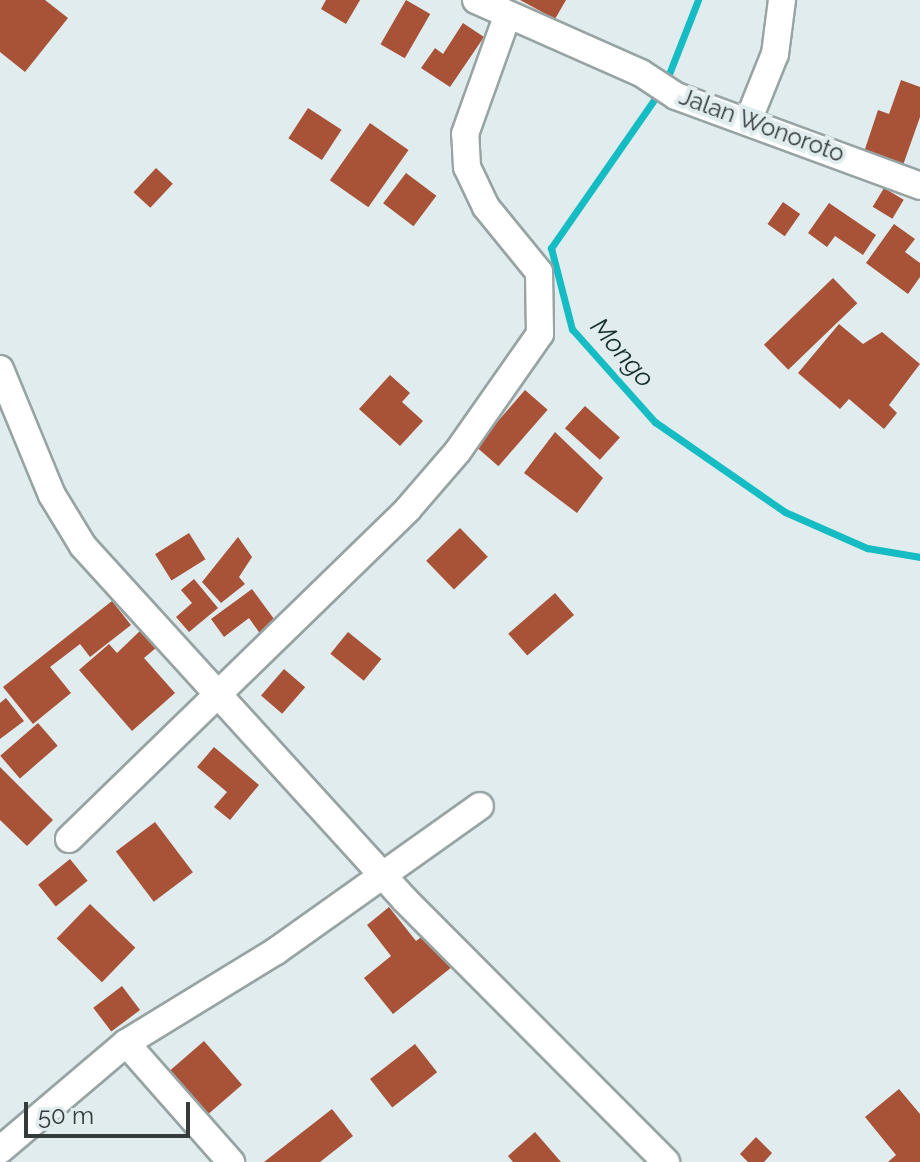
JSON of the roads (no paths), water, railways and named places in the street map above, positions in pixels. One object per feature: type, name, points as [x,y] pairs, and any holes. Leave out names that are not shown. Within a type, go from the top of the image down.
[{"type":"street","name":"Jalan Wonoroto","points":[[476,0],[641,73],[676,96],[920,186]]},
{"type":"street","points":[[748,121],[775,54],[782,0]]},
{"type":"street","points":[[69,839],[219,698],[408,509],[458,451],[540,334],[539,272],[486,207],[467,167],[465,134],[508,14]]},
{"type":"street","points":[[0,369],[52,495],[83,546],[381,873],[666,1162]]},
{"type":"street","points":[[0,1150],[126,1043],[276,951],[381,873],[480,806]]},
{"type":"street","points":[[126,1043],[231,1162]]},
{"type":"waterway","name":"Mongo","points":[[698,0],[665,84],[551,248],[572,329],[655,422],[785,512],[867,548],[920,557]]}]
